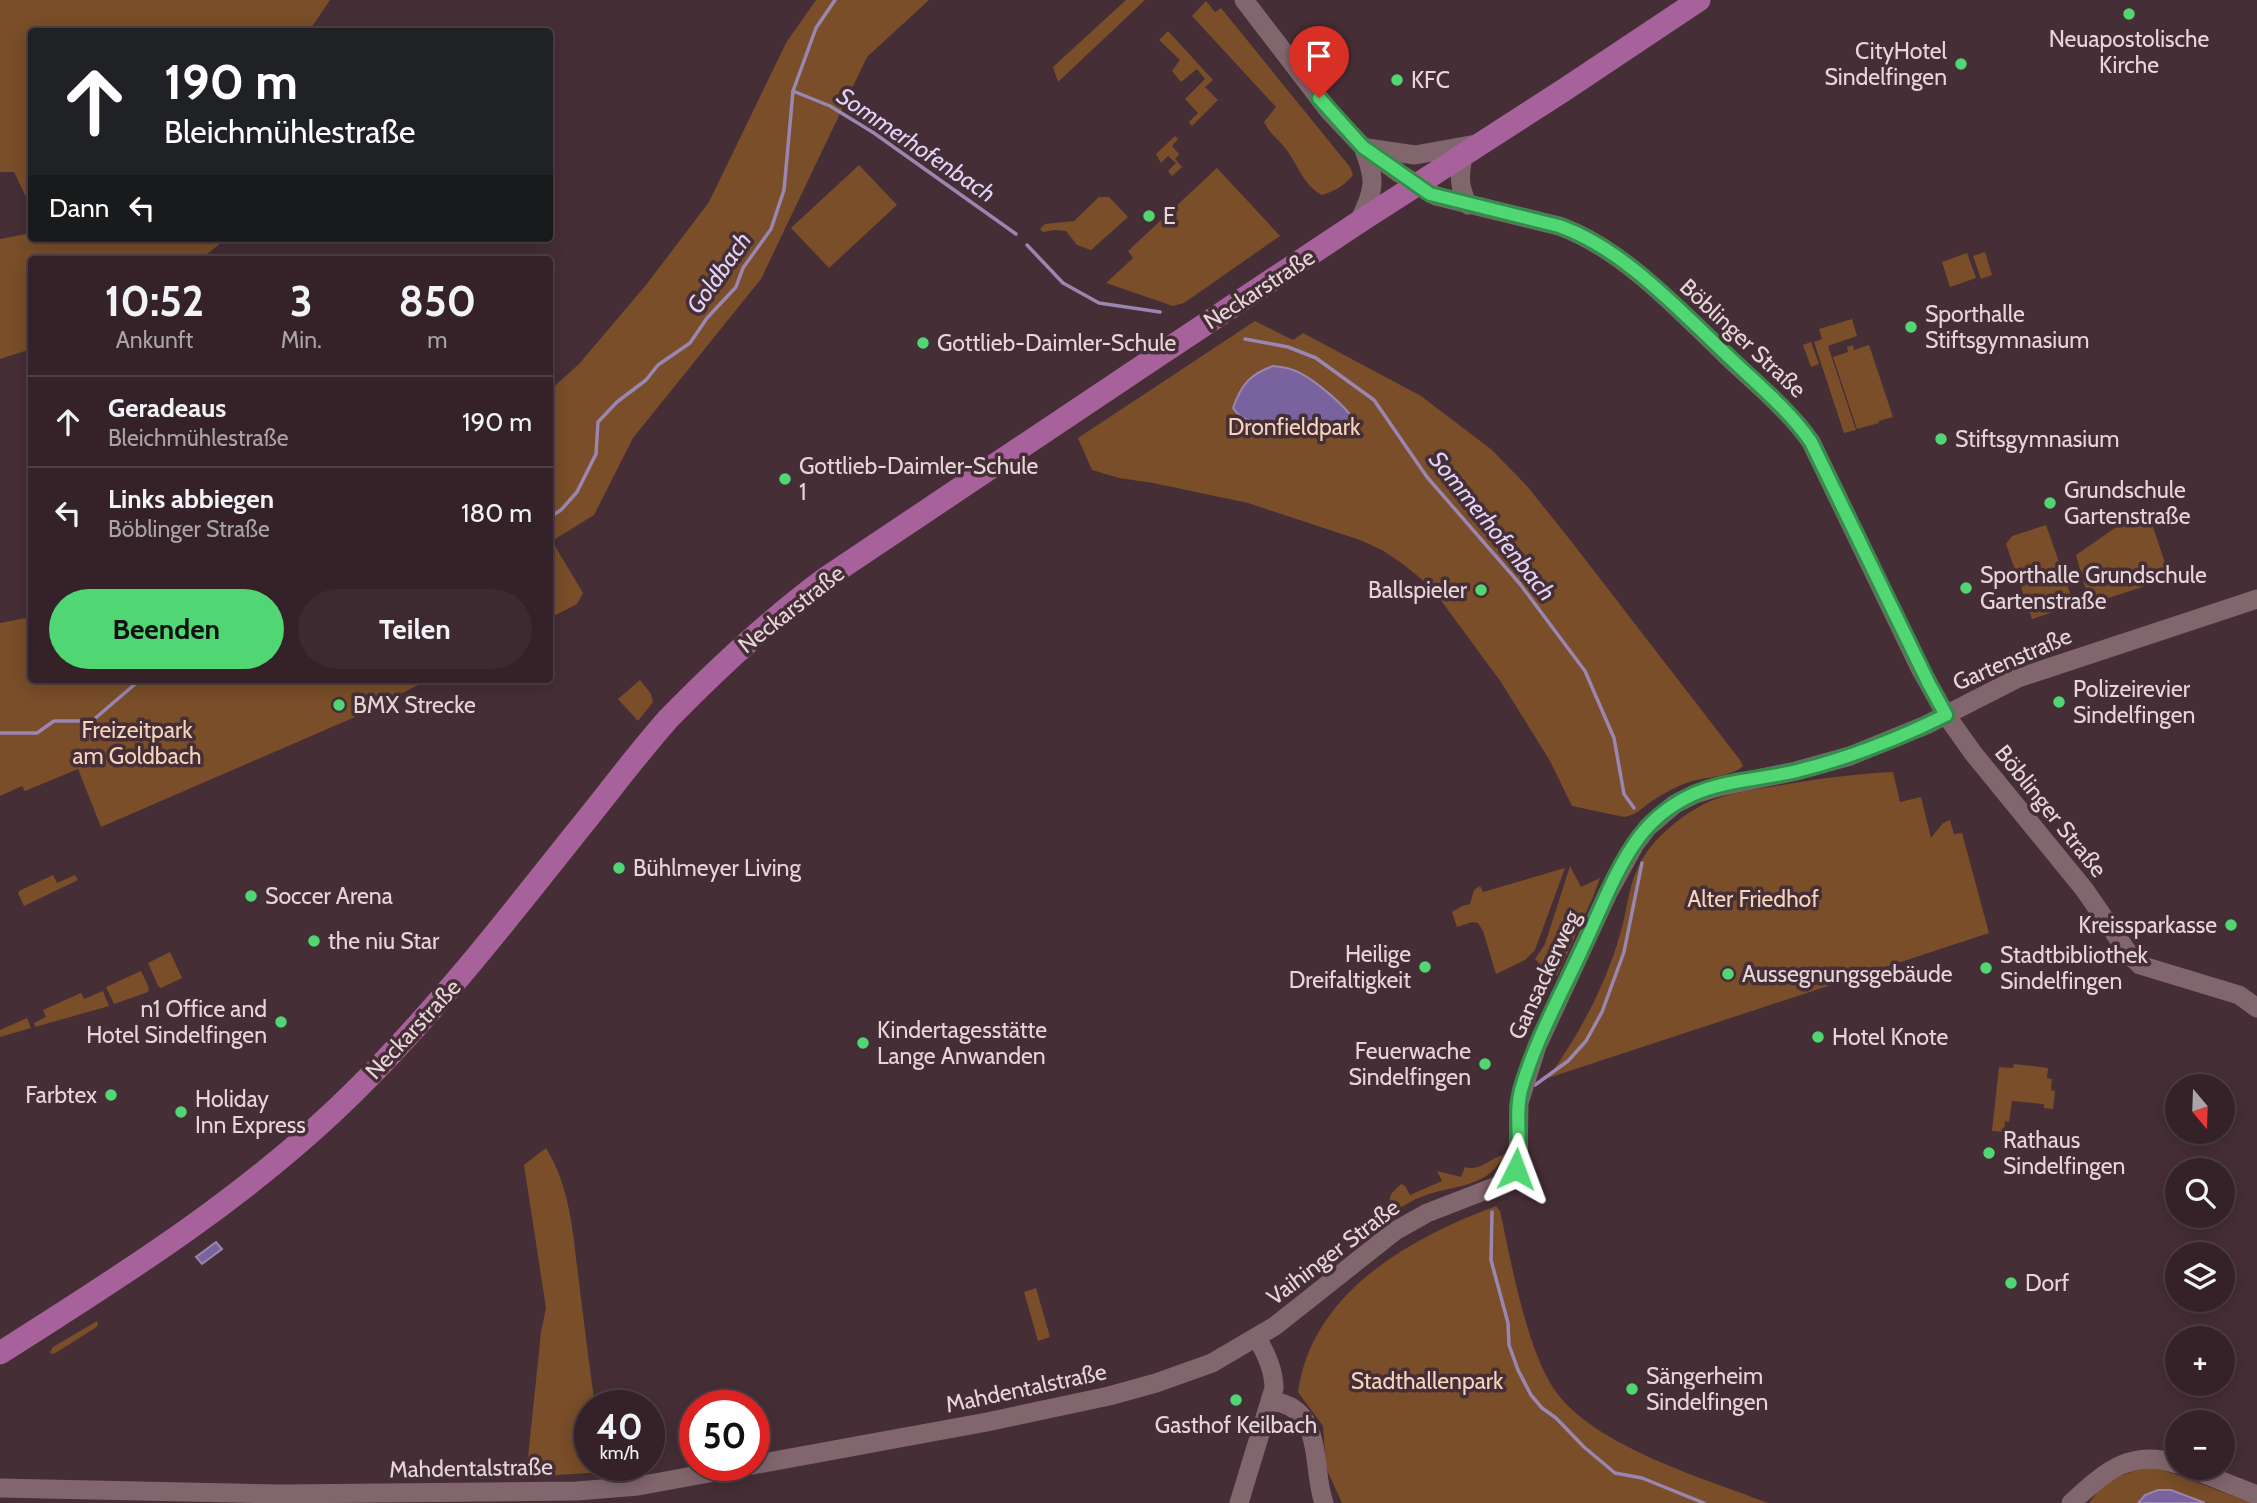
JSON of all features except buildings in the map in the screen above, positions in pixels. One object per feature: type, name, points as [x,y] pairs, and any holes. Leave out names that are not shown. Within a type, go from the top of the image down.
[{"type":"main road","name":"Böblinger Straße","points":[[1244,0],[1329,111],[1363,147],[1417,186],[1436,196],[1566,229],[1614,254],[1684,315],[1795,421],[1811,442],[1946,715],[1981,763],[2084,889],[2129,954],[2140,965],[2239,995],[2257,1008]]},
{"type":"main road","name":"Neckarstraße","points":[[0,1353],[158,1251],[273,1164],[340,1105],[465,972],[669,718],[785,608],[1359,222],[1486,142],[1699,0]]},
{"type":"main road","points":[[1359,222],[1373,185],[1363,147],[1415,155],[1486,142]]},
{"type":"main road","points":[[1463,157],[1460,186],[1468,205]]},
{"type":"main road","name":"Gartenstraße","points":[[1634,844],[1661,815],[1695,794],[1850,756],[1888,742],[2018,678],[2256,599]]},
{"type":"main road","name":"Gansackerweg","points":[[1514,1174],[1518,1155],[1519,1103],[1533,1056],[1608,893],[1634,844]]},
{"type":"main road","name":"Vaihinger Straße","points":[[1257,1338],[1395,1231],[1427,1213],[1502,1184],[1514,1174]]},
{"type":"main road","points":[[1239,1503],[1274,1379],[1257,1338]]},
{"type":"main road","name":"Mahdentalstraße","points":[[0,1488],[294,1494],[517,1493],[630,1487],[987,1422],[1109,1396],[1197,1369],[1257,1338]]},
{"type":"main road","points":[[1270,1399],[1299,1413],[1309,1430],[1324,1503]]},
{"type":"main road","points":[[2071,1503],[2102,1476],[2121,1465],[2145,1458],[2165,1461]]},
{"type":"main road","points":[[2220,1480],[2257,1494]]},
{"type":"green space","points":[[0,0],[330,0],[311,28],[28,28],[28,201],[14,172],[0,172]]},
{"type":"green space","points":[[816,0],[929,0],[867,57],[761,279],[633,438],[594,515],[553,540],[553,387],[579,364],[646,285],[709,202],[786,43]]},
{"type":"green space","points":[[1126,0],[1145,0],[1058,82],[1053,67]]},
{"type":"green space","points":[[1206,1],[1215,12],[1221,8],[1350,167],[1353,175],[1343,185],[1322,195],[1306,181],[1286,149],[1264,122],[1276,107],[1192,16]]},
{"type":"green space","points":[[1168,31],[1213,80],[1205,87],[1218,100],[1192,126],[1189,122],[1198,113],[1185,99],[1205,79],[1197,69],[1181,82],[1172,71],[1180,60],[1159,40]]},
{"type":"green space","points":[[1175,136],[1178,139],[1172,146],[1179,154],[1175,159],[1182,167],[1172,176],[1168,171],[1176,163],[1168,156],[1161,163],[1156,154]]},
{"type":"green space","points":[[859,165],[897,205],[829,268],[791,228]]},
{"type":"green space","points":[[1217,168],[1280,236],[1184,303],[1173,306],[1106,283],[1133,258],[1128,251]]},
{"type":"green space","points":[[1099,197],[1109,197],[1128,217],[1091,250],[1077,245],[1066,231],[1043,232],[1040,229],[1045,224],[1074,221]]},
{"type":"green space","points":[[28,234],[28,242],[222,242],[205,256],[28,256],[28,350],[0,359],[0,239]]},
{"type":"green space","points":[[1985,252],[1992,275],[1981,279],[1973,256]]},
{"type":"green space","points":[[1967,253],[1976,278],[1950,287],[1942,262]]},
{"type":"green space","points":[[1852,319],[1857,336],[1828,346],[1856,430],[1844,433],[1814,342],[1822,339],[1819,329]]},
{"type":"green space","name":"Dronfieldpark","points":[[1255,321],[1293,340],[1303,333],[1421,396],[1492,450],[1527,486],[1571,541],[1743,766],[1732,772],[1682,785],[1624,817],[1572,806],[1550,761],[1501,682],[1431,587],[1403,564],[1360,540],[1248,503],[1119,478],[1092,470],[1078,438]]},
{"type":"green space","points":[[1811,342],[1819,364],[1811,367],[1803,345]]},
{"type":"green space","points":[[1853,345],[1854,350],[1869,345],[1893,417],[1857,429],[1833,357],[1848,352],[1847,347]]},
{"type":"green space","name":"Grundschule Gartenstraße","points":[[2150,518],[2170,578],[2090,604],[2076,555],[2115,528]]},
{"type":"green space","points":[[2046,525],[2072,599],[2068,607],[2032,619],[2006,544],[2012,536]]},
{"type":"green space","points":[[553,543],[583,593],[577,604],[553,616]]},
{"type":"green space","name":"Freizeitpark am Goldbach","points":[[28,618],[28,683],[422,683],[355,717],[101,827],[78,769],[25,791],[22,786],[0,796],[0,623]]},
{"type":"green space","points":[[640,680],[651,694],[653,702],[638,721],[618,699]]},
{"type":"green space","name":"Alter Friedhof","points":[[1893,772],[1900,802],[1921,797],[1931,838],[1943,823],[1950,820],[1954,834],[1962,833],[1989,933],[1548,1078],[1571,1044],[1600,989],[1615,951],[1637,870],[1665,831],[1694,809],[1730,795],[1820,779]]},
{"type":"green space","points":[[1570,866],[1581,887],[1600,878],[1557,976],[1553,976],[1535,959],[1545,944]]},
{"type":"green space","points":[[1565,868],[1535,950],[1525,960],[1496,974],[1478,923],[1472,922],[1457,927],[1452,912],[1470,904],[1474,890],[1480,886],[1483,892]]},
{"type":"green space","points":[[53,875],[57,883],[75,875],[78,880],[24,906],[19,891]]},
{"type":"green space","points":[[170,952],[182,978],[161,988],[148,963]]},
{"type":"green space","points":[[141,971],[149,988],[148,992],[114,1004],[106,987]]},
{"type":"green space","points":[[103,991],[109,1006],[35,1027],[34,1023],[46,1017],[43,1010],[81,993],[84,999]]},
{"type":"green space","points":[[27,1018],[31,1028],[0,1037],[0,1030]]},
{"type":"green space","points":[[2014,1064],[2048,1068],[2047,1078],[2052,1079],[2051,1090],[2055,1091],[2053,1109],[2044,1108],[2044,1104],[2012,1101],[2009,1122],[2005,1121],[2004,1132],[1992,1131],[1999,1067],[2013,1068]]},
{"type":"green space","points":[[546,1148],[561,1180],[570,1213],[593,1390],[574,1390],[574,1474],[526,1477],[541,1332],[546,1308],[524,1165]]},
{"type":"green space","points":[[1504,1155],[1498,1165],[1482,1179],[1424,1196],[1394,1211],[1388,1206],[1391,1194],[1401,1184],[1410,1195],[1442,1181],[1437,1171],[1461,1177],[1465,1167],[1476,1168]]},
{"type":"green space","name":"Stadthallenpark","points":[[1496,1206],[1500,1211],[1535,1350],[1554,1389],[1572,1409],[1622,1444],[1683,1471],[1768,1503],[1342,1503],[1326,1468],[1323,1426],[1298,1392],[1307,1357],[1323,1325],[1344,1298],[1370,1274],[1399,1253],[1431,1234]]},
{"type":"green space","points":[[1036,1288],[1050,1337],[1038,1341],[1024,1292]]},
{"type":"green space","points":[[97,1321],[95,1328],[57,1352],[50,1352],[53,1347]]},
{"type":"green space","points":[[2150,1465],[2165,1471],[2165,1480],[2190,1480],[2252,1503],[2208,1503],[2164,1490],[2147,1495],[2138,1503],[2089,1503],[2105,1482]]},
{"type":"shaded area","points":[[1273,366],[1298,372],[1317,384],[1345,409],[1357,425],[1347,433],[1333,433],[1306,426],[1256,423],[1239,415],[1233,408],[1243,387],[1252,377]]},
{"type":"shaded area","points":[[216,1242],[222,1249],[202,1264],[196,1257]]},
{"type":"shaded area","points":[[2158,1490],[2171,1490],[2205,1503],[2138,1503],[2145,1495]]},
{"type":"waterway","name":"Goldbach","points":[[553,515],[577,492],[596,454],[598,422],[617,402],[646,380],[658,365],[690,343],[707,318],[736,287],[743,268],[771,229],[784,190],[793,91],[816,28],[835,0]]},
{"type":"waterway","name":"Sommerhofenbach","points":[[793,91],[830,106],[874,133],[1016,234]]},
{"type":"waterway","name":"Sommerhofenbach","points":[[1027,245],[1063,283],[1099,303],[1160,312]]},
{"type":"waterway","name":"Sommerhofenbach","points":[[1245,339],[1288,347],[1316,358],[1374,400],[1427,477],[1520,584],[1585,671],[1614,738],[1624,794],[1634,808]]},
{"type":"waterway","name":"Goldbach","points":[[0,733],[37,733],[54,721],[92,721],[136,683]]},
{"type":"waterway","name":"Sommerhofenbach","points":[[1535,1085],[1568,1061],[1586,1041],[1602,1012],[1624,952],[1642,863]]},
{"type":"waterway","name":"Sommerhofenbach","points":[[1492,1212],[1491,1260],[1508,1323],[1509,1345],[1531,1395],[1615,1473],[1642,1478],[1704,1503]]},
{"type":"place","name":"Neuapostolische Kirche","points":[[2129,14]]},
{"type":"place","name":"CityHotel Sindelfingen","points":[[1961,64]]},
{"type":"place","name":"KFC","points":[[1397,80]]},
{"type":"place","name":"E","points":[[1149,216]]},
{"type":"place","name":"Sporthalle Stiftsgymnasium","points":[[1911,327]]},
{"type":"place","name":"Gottlieb-Daimler-Schule","points":[[923,343]]},
{"type":"place","name":"Stiftsgymnasium","points":[[1941,439]]},
{"type":"place","name":"Gottlieb-Daimler-Schule 1","points":[[785,479]]},
{"type":"place","name":"Grundschule Gartenstraße","points":[[2050,503]]},
{"type":"place","name":"Sporthalle Grundschule Gartenstraße","points":[[1966,588]]},
{"type":"place","name":"Ballspieler","points":[[1481,590]]},
{"type":"place","name":"Polizeirevier Sindelfingen","points":[[2059,702]]},
{"type":"place","name":"BMX Strecke","points":[[339,705]]},
{"type":"place","name":"Bühlmeyer Living","points":[[619,868]]},
{"type":"place","name":"Soccer Arena","points":[[251,896]]},
{"type":"place","name":"Kreissparkasse","points":[[2231,925]]},
{"type":"place","name":"the niu Star","points":[[314,941]]},
{"type":"place","name":"Heilige Dreifaltigkeit","points":[[1425,967]]},
{"type":"place","name":"Stadtbibliothek Sindelfingen","points":[[1986,968]]},
{"type":"place","name":"Aussegnungsgebäude","points":[[1728,974]]},
{"type":"place","name":"n1 Office and Hotel Sindelfingen","points":[[281,1022]]},
{"type":"place","name":"Hotel Knote","points":[[1818,1037]]},
{"type":"place","name":"Kindertagesstätte Lange Anwanden","points":[[863,1043]]},
{"type":"place","name":"Feuerwache Sindelfingen","points":[[1485,1064]]},
{"type":"place","name":"Farbtex","points":[[111,1095]]},
{"type":"place","name":"Holiday Inn Express","points":[[181,1112]]},
{"type":"place","name":"Rathaus Sindelfingen","points":[[1989,1153]]},
{"type":"place","name":"Dorf","points":[[2011,1283]]},
{"type":"place","name":"Sängerheim Sindelfingen","points":[[1632,1389]]},
{"type":"place","name":"Gasthof Keilbach","points":[[1236,1400]]},
{"type":"route","points":[[1319,98],[1363,147],[1430,194],[1559,226],[1614,254],[1684,315],[1795,421],[1811,442],[1946,715],[1850,756],[1695,794],[1675,804],[1641,834],[1608,893],[1537,1046],[1519,1103],[1516,1169]]}]
